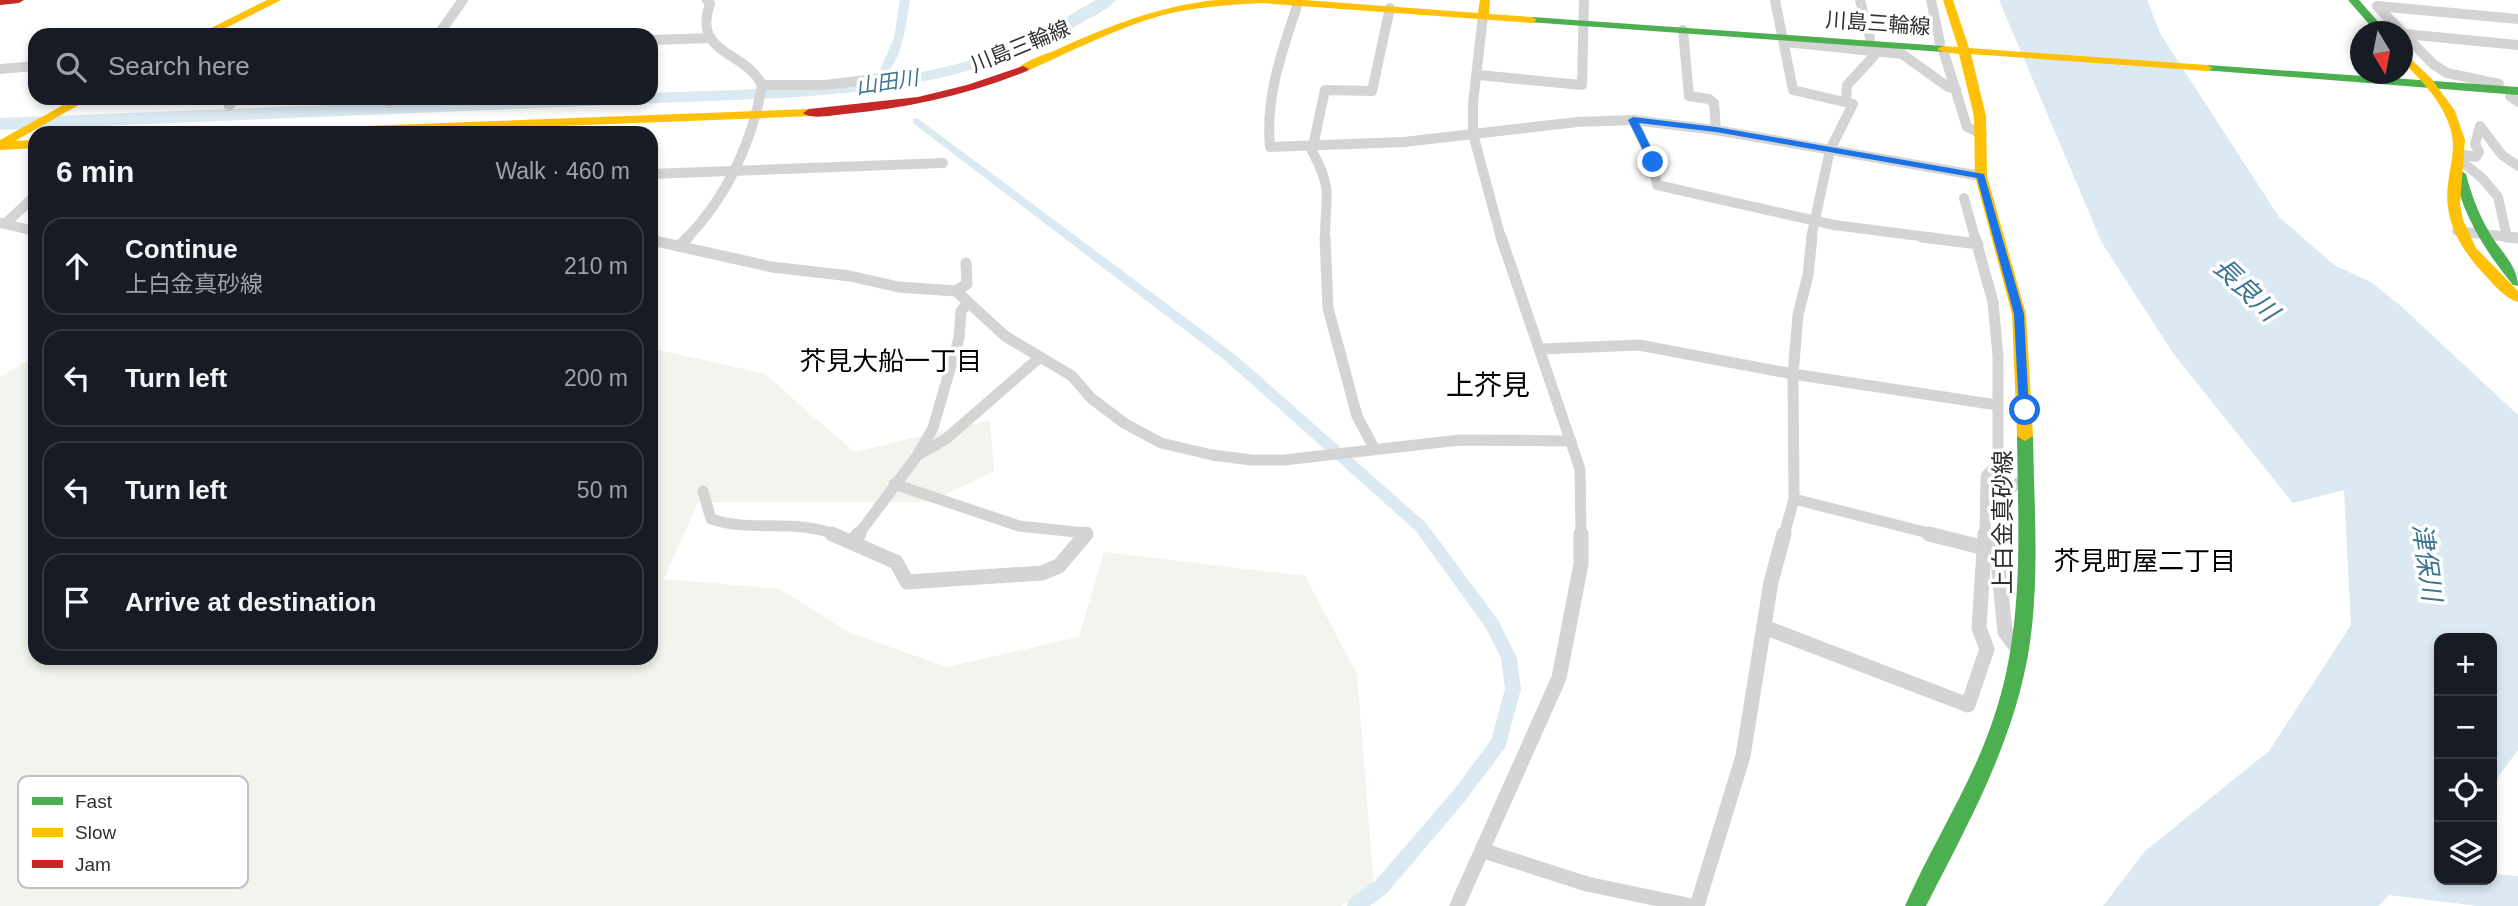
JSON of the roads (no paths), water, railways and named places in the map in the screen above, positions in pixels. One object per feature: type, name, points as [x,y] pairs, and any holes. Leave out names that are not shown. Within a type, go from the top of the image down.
[{"type":"main road","points":[[0,2],[19,0]]},
{"type":"main road","points":[[218,28],[276,0]]},
{"type":"main road","name":"上白金真砂線","points":[[1915,906],[1979,782],[2003,719],[2020,652],[2024,617],[2025,410],[2019,314],[1981,176],[1982,134],[1965,50],[1948,0]]},
{"type":"main road","points":[[2353,0],[2372,21]]},
{"type":"main road","name":"川島三輪線","points":[[514,126],[835,113],[911,104],[988,84],[1107,32],[1159,13],[1219,2],[1299,1],[1390,8],[1484,8],[1584,23],[2430,83],[2515,96]]},
{"type":"main road","points":[[2413,65],[2430,83],[2457,129],[2459,159],[2469,213],[2482,235],[2512,267],[2518,282]]},
{"type":"main road","points":[[35,126],[72,105]]},
{"type":"main road","points":[[0,146],[28,130]]},
{"type":"main road","points":[[0,146],[28,144]]},
{"type":"main road","points":[[2459,159],[2452,202],[2457,231],[2481,264],[2518,298]]},
{"type":"street","points":[[443,28],[463,0]]},
{"type":"street","points":[[679,246],[710,213],[733,170],[762,87],[759,77],[719,49],[710,38],[705,25],[710,4],[707,0]]},
{"type":"street","points":[[1478,75],[1582,85],[1584,0]]},
{"type":"street","points":[[1484,850],[1523,866],[1617,894],[1694,906],[1743,756],[1771,582],[1794,499],[1793,374],[1798,315],[1808,275],[1813,221],[1830,150],[1853,104],[1793,90],[1775,0]]},
{"type":"street","points":[[1860,0],[1870,38]]},
{"type":"street","points":[[1931,0],[1940,43]]},
{"type":"street","points":[[1299,1],[1274,78],[1266,125],[1270,147],[1371,144],[1566,123],[1633,120],[1716,130],[1981,176]]},
{"type":"street","points":[[2392,21],[2377,6],[2518,19]]},
{"type":"street","points":[[1374,449],[1357,416],[1328,307],[1325,234],[1328,191],[1325,175],[1312,151],[1312,145],[1325,89],[1372,92],[1390,8]]},
{"type":"street","points":[[1457,906],[1531,745],[1561,668],[1581,565],[1580,469],[1541,349],[1507,259],[1473,134],[1473,103],[1484,8]]},
{"type":"street","points":[[1683,30],[1689,96],[1709,99],[1714,103],[1716,130]]},
{"type":"street","points":[[2413,33],[2518,45]]},
{"type":"street","points":[[658,40],[710,38]]},
{"type":"street","points":[[1782,39],[1902,54],[1948,87],[1956,89]]},
{"type":"street","points":[[2413,42],[2438,68],[2453,76],[2486,79],[2499,84]]},
{"type":"street","points":[[1846,103],[1847,85],[1875,50]]},
{"type":"street","points":[[1944,53],[1967,127],[1982,134]]},
{"type":"street","points":[[0,69],[28,67]]},
{"type":"street","points":[[762,87],[825,85],[899,76]]},
{"type":"street","points":[[1633,120],[1653,162],[1657,185],[1737,201],[1813,221],[1891,234],[1978,244]]},
{"type":"street","points":[[2459,159],[2476,157],[2479,152],[2475,144],[2480,126],[2502,155],[2518,166]]},
{"type":"street","points":[[2459,159],[2477,173],[2501,203],[2502,228],[2512,237]]},
{"type":"street","points":[[658,174],[943,163]]},
{"type":"street","points":[[1964,198],[1993,302],[1997,335],[1998,464],[1986,476],[1991,549],[2006,632],[2020,652]]},
{"type":"street","points":[[3,223],[28,202]]},
{"type":"street","points":[[3,223],[28,229]]},
{"type":"street","points":[[2457,231],[2512,237]]},
{"type":"street","points":[[658,242],[772,267],[850,276],[898,287],[956,291],[967,284],[966,263]]},
{"type":"street","points":[[956,291],[1005,336],[1072,376],[1091,398],[1124,423],[1161,443],[1212,455],[1252,460],[1295,459],[1460,440],[1571,441]]},
{"type":"street","points":[[853,542],[916,456],[933,428],[959,338],[961,311],[968,303]]},
{"type":"street","points":[[1541,349],[1639,345],[1793,374],[1997,405]]},
{"type":"street","points":[[916,456],[946,439],[1040,356]]},
{"type":"street","points":[[1764,626],[1968,705],[1987,649],[1979,628],[1991,549],[2010,489],[2025,478]]},
{"type":"street","points":[[703,491],[711,519],[728,525],[798,525],[819,528],[896,562],[906,582],[925,583],[1042,573],[1059,566],[1086,533],[1019,526],[894,484]]},
{"type":"street","points":[[1794,499],[1991,549]]},
{"type":"water","points":[[1999,0],[2147,0],[2161,35],[2279,217],[2334,265],[2371,282],[2402,307],[2518,415],[2518,750],[2497,778],[2497,633],[2434,633],[2434,885],[2497,885],[2497,874],[2518,876],[2518,906],[2478,906],[2389,895],[2379,906],[2103,906],[2145,851],[2269,751],[2351,625],[2344,490],[2293,503],[2173,353],[2102,243]]},
{"type":"waterway","points":[[885,70],[899,38],[905,0]]},
{"type":"waterway","name":"山田川","points":[[658,98],[783,93],[871,86],[957,70],[1027,45],[1108,0]]},
{"type":"waterway","name":"山田川","points":[[0,124],[471,105]]},
{"type":"waterway","points":[[917,121],[1232,359],[1421,527],[1492,624],[1509,658],[1513,689],[1499,743],[1459,796],[1382,886],[1356,906]]},
{"type":"district","name":"芥見大船一丁目","points":[[891,361]]},
{"type":"district","name":"上芥見","points":[[1488,385]]},
{"type":"district","name":"芥見町屋二丁目","points":[[2145,561]]},
{"type":"water label","name":"長良川","points":[[2246,289]]},
{"type":"water label","name":"津保川","points":[[2427,562]]}]
